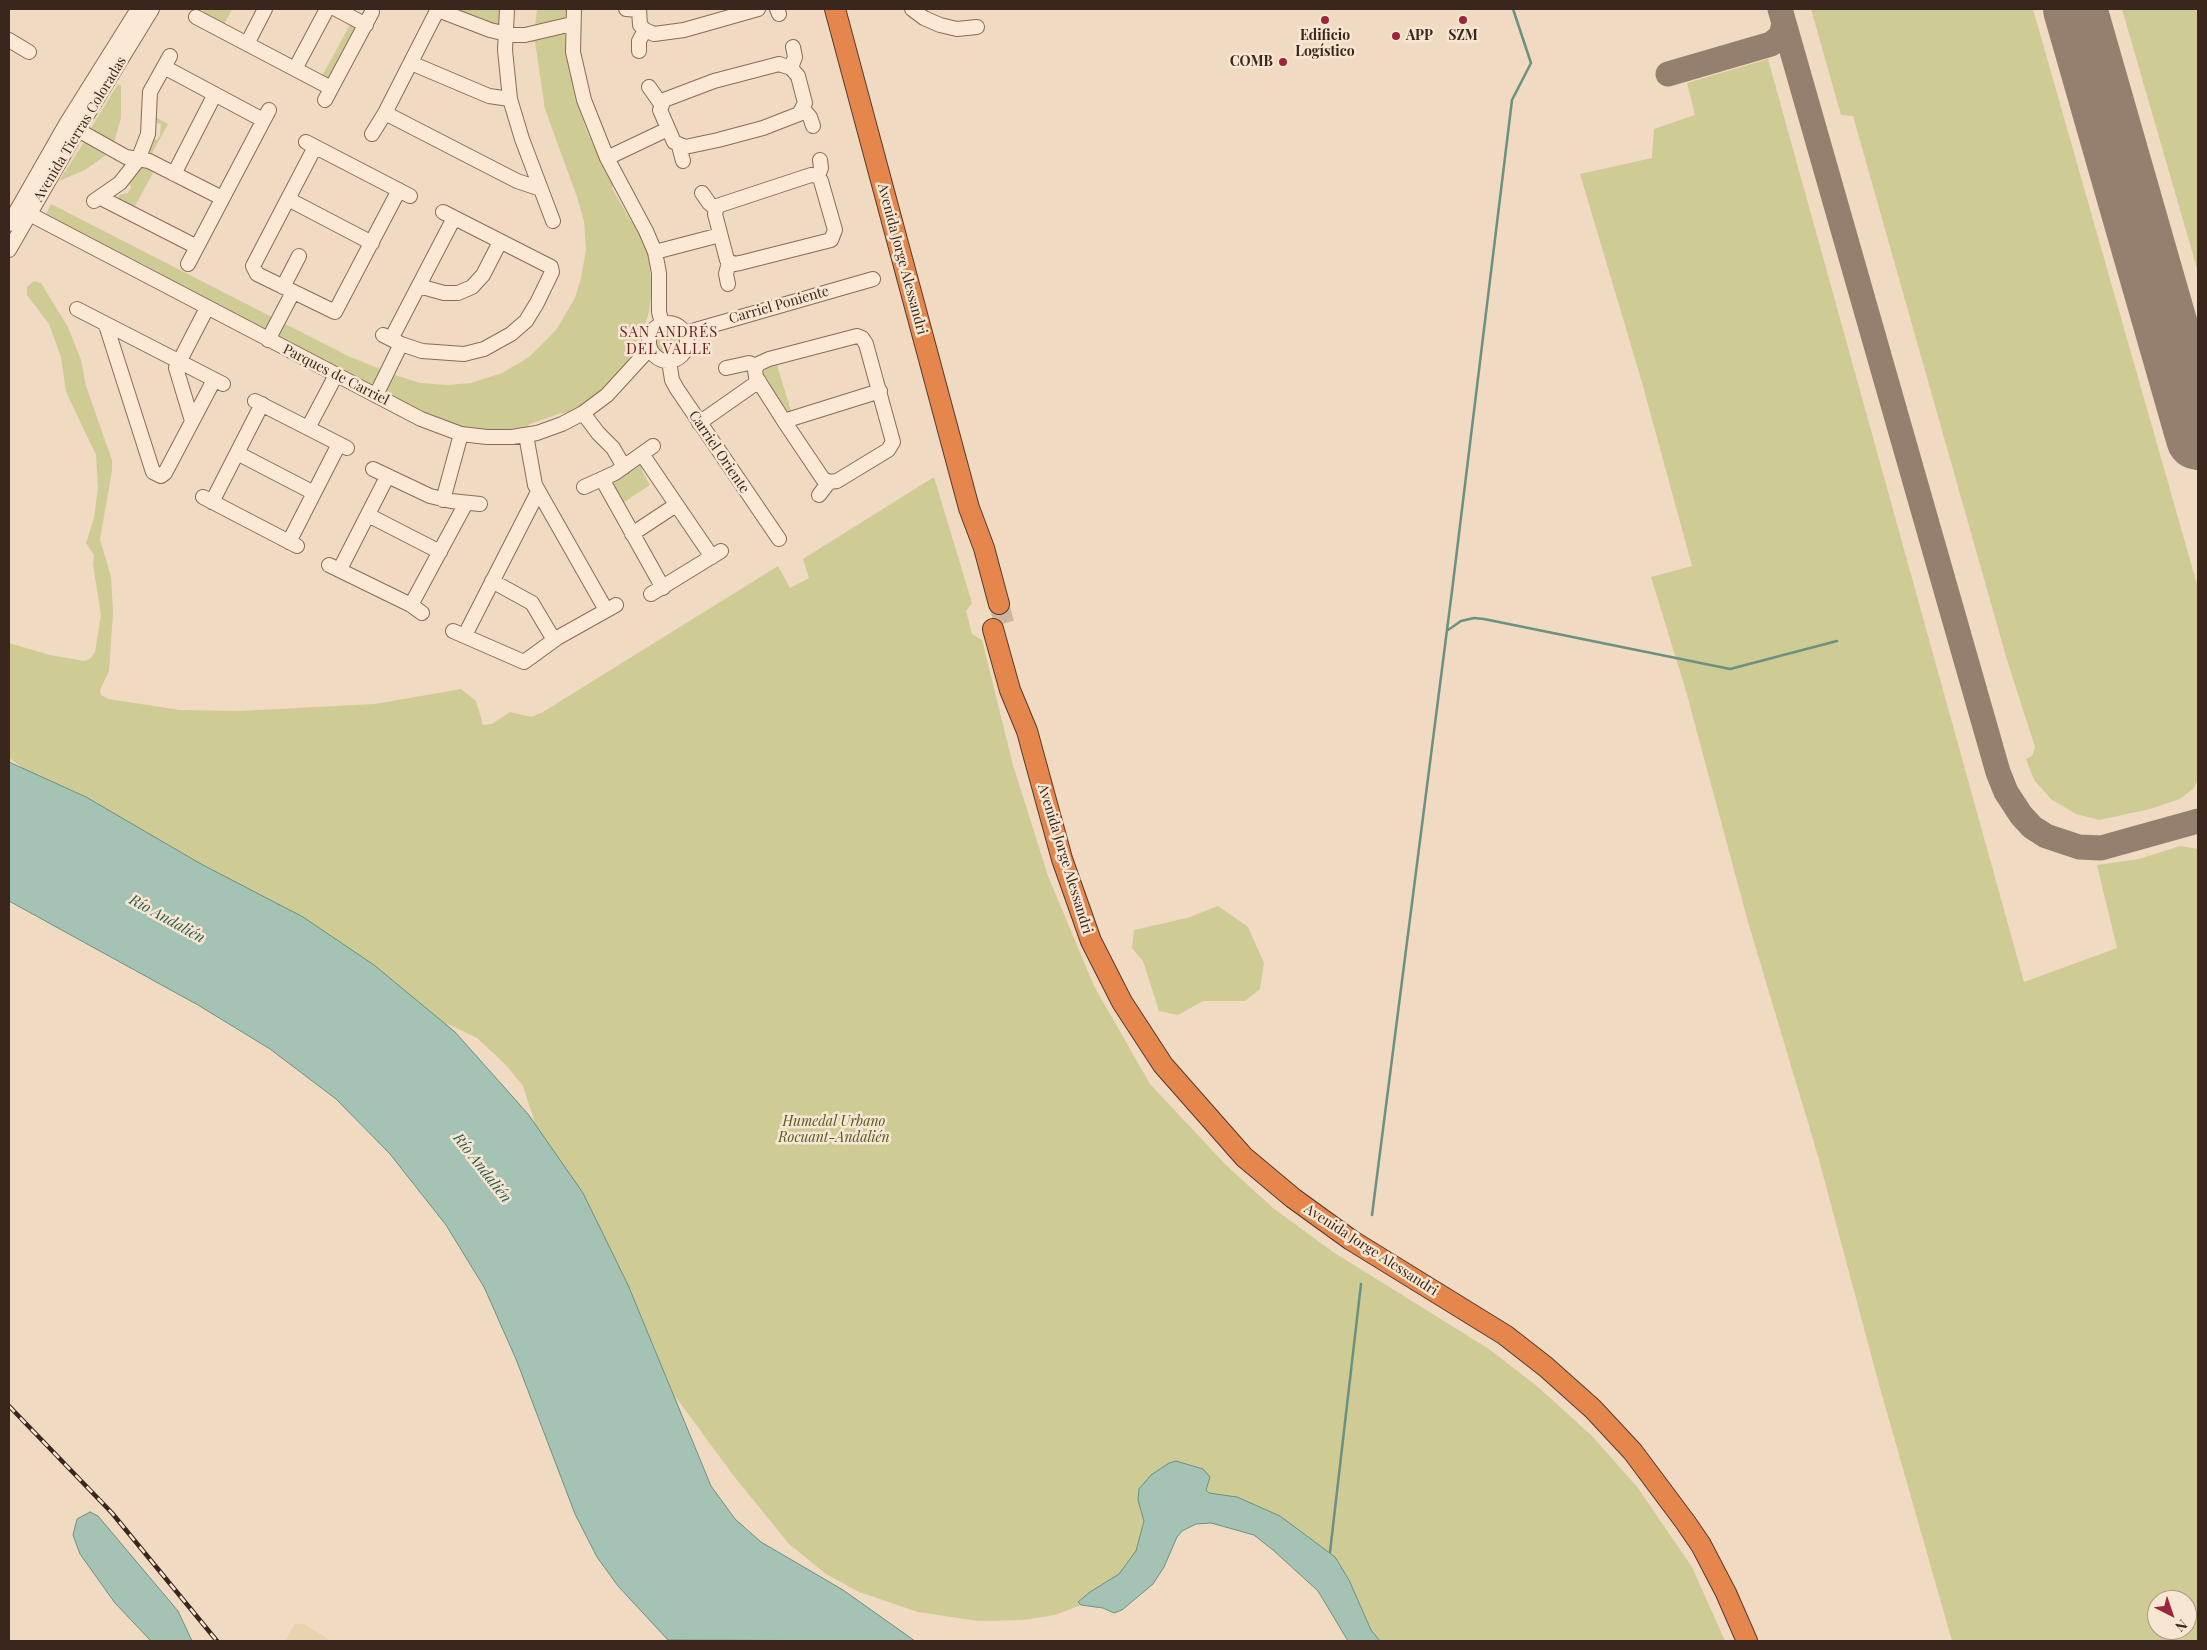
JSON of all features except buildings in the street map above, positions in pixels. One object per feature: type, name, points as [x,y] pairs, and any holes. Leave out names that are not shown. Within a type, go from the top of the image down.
[{"type":"highway","name":"Avenida Jorge Alessandri","points":[[835,9],[968,508],[974,550],[993,605]]},
{"type":"highway","name":"Avenida Jorge Alessandri","points":[[999,628],[1010,690],[1027,731],[1062,859],[1091,941],[1122,1002],[1168,1071],[1244,1157],[1293,1198],[1351,1240],[1504,1335],[1546,1367],[1592,1409],[1633,1452],[1686,1522],[1726,1593],[1746,1641]]},
{"type":"street","name":"Avenida Tierras Coloradas","points":[[9,250],[23,212],[66,124],[138,9]]},
{"type":"street","name":"Avenida Tierras Coloradas","points":[[9,224],[23,212],[78,130],[152,9]]},
{"type":"street","points":[[247,44],[264,9]]},
{"type":"street","points":[[295,69],[327,9]]},
{"type":"street","points":[[188,29],[198,13],[247,44],[295,69],[328,94],[369,18],[336,9]]},
{"type":"street","points":[[372,134],[385,113],[438,9],[505,34],[525,35],[572,24]]},
{"type":"street","points":[[507,9],[505,34],[506,66],[510,98],[522,139],[553,221]]},
{"type":"street","points":[[574,9],[572,24],[573,52],[578,78],[592,123],[607,158],[646,231],[655,252],[659,273],[659,312],[662,323]]},
{"type":"street","points":[[635,9],[639,21],[645,30],[654,34],[677,32],[758,9]]},
{"type":"street","points":[[912,9],[924,18],[940,25],[957,29],[977,27]]},
{"type":"street","points":[[639,50],[639,41],[645,30]]},
{"type":"street","points":[[9,40],[29,52]]},
{"type":"street","points":[[791,68],[795,57],[793,47]]},
{"type":"street","points":[[188,264],[197,247],[222,198],[266,115],[215,94],[167,61],[150,92],[148,134],[138,160],[120,183],[97,199],[197,247]]},
{"type":"street","points":[[411,63],[489,96],[510,98]]},
{"type":"street","points":[[679,146],[688,146],[763,128],[796,116],[803,110],[805,103],[798,76],[791,68],[779,64],[714,81],[670,96],[661,104],[660,110],[674,142],[679,146],[683,161]]},
{"type":"street","points":[[649,87],[654,98],[661,104]]},
{"type":"street","points":[[174,174],[215,94]]},
{"type":"street","points":[[803,110],[810,117],[813,126]]},
{"type":"street","points":[[385,113],[518,181],[542,189]]},
{"type":"street","points":[[607,158],[668,129]]},
{"type":"street","points":[[78,130],[126,157],[149,161],[222,198]]},
{"type":"street","points":[[310,144],[405,193],[372,243],[335,312],[258,274],[253,268],[288,199],[310,144]]},
{"type":"street","points":[[818,176],[821,168],[820,160]]},
{"type":"street","points":[[811,175],[818,176],[822,181],[834,226],[834,235],[831,240],[745,262],[734,264],[729,262],[725,255],[720,235],[715,214],[716,209],[723,203],[749,194],[811,175]]},
{"type":"street","points":[[702,193],[716,209]]},
{"type":"street","points":[[288,199],[372,243]]},
{"type":"street","name":"Parques de Carriel","points":[[23,212],[434,425],[461,434],[500,438],[526,435],[550,429],[583,413],[613,389],[650,348]]},
{"type":"street","points":[[376,395],[392,339],[419,286],[448,215],[552,268],[537,303],[526,321],[503,340],[484,349],[464,354],[432,353],[392,339]]},
{"type":"street","points":[[655,252],[720,235]]},
{"type":"street","points":[[419,286],[444,294],[467,290],[483,276],[500,242]]},
{"type":"street","points":[[268,340],[299,256]]},
{"type":"street","points":[[728,284],[726,274],[729,262]]},
{"type":"street","name":"Carriel Poniente","points":[[685,333],[874,279]]},
{"type":"street","points":[[192,421],[177,372],[178,361],[207,308]]},
{"type":"street","points":[[77,309],[218,382],[192,421],[164,474],[153,472],[149,467],[106,325]]},
{"type":"street","points":[[662,323],[677,325],[685,333],[687,342],[684,351],[678,358],[669,361],[657,358],[650,348],[650,335],[654,328],[662,323]]},
{"type":"street","points":[[857,336],[866,344],[893,440],[892,447],[837,481],[828,482],[823,479],[758,381],[755,372],[757,366],[769,359],[857,336]]},
{"type":"street","name":"Carriel Oriente","points":[[669,361],[673,384],[778,540]]},
{"type":"street","points":[[726,368],[749,363],[757,366]]},
{"type":"street","points":[[308,428],[336,375]]},
{"type":"street","points":[[699,423],[758,381]]},
{"type":"street","points":[[784,421],[880,391]]},
{"type":"street","points":[[258,402],[308,428],[343,446],[314,493],[293,544],[207,499],[237,453],[258,402]]},
{"type":"street","points":[[583,413],[598,433],[614,448],[624,467]]},
{"type":"street","points":[[443,500],[461,434]]},
{"type":"street","points":[[526,435],[532,480],[611,608],[554,640],[527,661],[521,662],[459,633],[492,581],[538,492]]},
{"type":"street","points":[[584,487],[624,467],[647,450],[676,505],[716,554],[657,591],[632,534],[602,479]]},
{"type":"street","points":[[237,453],[314,493]]},
{"type":"street","points":[[374,470],[417,492],[443,500],[473,504],[440,552],[417,609],[335,567],[368,515],[387,477]]},
{"type":"street","points":[[819,495],[828,482]]},
{"type":"street","points":[[632,534],[676,505]]},
{"type":"street","points":[[368,515],[440,552]]},
{"type":"street","points":[[492,581],[532,603],[554,640]]},
{"type":"shaded area","points":[[295,1624],[304,1624],[331,1641],[285,1641]]},
{"type":"green space","points":[[205,9],[232,9],[223,27],[202,13]]},
{"type":"green space","points":[[449,9],[501,9],[499,25],[494,27]]},
{"type":"green space","points":[[537,9],[567,9],[565,33],[567,58],[575,97],[587,132],[613,184],[612,188],[630,220],[638,228],[648,255],[652,288],[649,312],[641,338],[626,364],[608,385],[585,404],[566,414],[561,413],[530,424],[526,428],[491,431],[457,427],[431,417],[173,282],[141,263],[136,264],[45,216],[51,204],[348,356],[380,369],[385,362],[397,369],[395,375],[420,383],[446,385],[471,383],[502,373],[529,357],[556,330],[575,298],[586,250],[584,221],[545,109],[535,42],[531,42],[531,27],[535,27]]},
{"type":"green space","points":[[1811,9],[2033,9],[2198,588],[2198,779],[2194,788],[2180,799],[2150,809],[2099,820],[2076,814],[2051,799],[2035,781],[2026,759],[2032,756],[2035,747],[2007,660],[1853,116],[1841,115]]},
{"type":"green space","points":[[2122,9],[2198,9],[2198,272]]},
{"type":"green space","points":[[352,21],[358,24],[329,80],[321,78]]},
{"type":"green space","points":[[1768,59],[2024,982],[2117,948],[2097,865],[2139,859],[2180,846],[2198,849],[2198,1641],[1952,1641],[1880,1388],[1818,1156],[1748,922],[1686,691],[1651,577],[1692,566],[1641,379],[1580,174],[1652,158],[1654,129],[1695,115],[1687,83]]},
{"type":"green space","points":[[118,84],[121,86],[121,118],[114,143],[91,128]]},
{"type":"green space","points":[[155,117],[168,124],[151,155],[147,153],[151,139],[157,140],[160,135],[161,124],[156,123]]},
{"type":"green space","points":[[84,142],[106,155],[85,170],[59,181]]},
{"type":"green space","points":[[140,164],[155,169],[133,210],[119,201],[119,195],[128,193],[131,188],[129,180]]},
{"type":"green space","name":"Humedal Urbano Rocuant-Andalién","points":[[34,281],[41,283],[68,327],[81,360],[86,386],[112,460],[112,471],[100,539],[111,577],[113,612],[109,671],[100,690],[101,695],[108,699],[180,710],[238,711],[375,704],[461,689],[476,701],[483,725],[492,724],[510,712],[532,717],[778,566],[790,588],[809,578],[803,559],[934,477],[972,603],[966,611],[972,634],[982,640],[1013,765],[1048,876],[1094,986],[1150,1084],[1226,1165],[1273,1208],[1333,1252],[1489,1349],[1538,1387],[1592,1436],[1638,1488],[1692,1567],[1725,1641],[1361,1641],[1325,1580],[1214,1510],[1148,1537],[1125,1574],[1097,1599],[1055,1615],[1023,1620],[978,1621],[918,1612],[859,1592],[826,1574],[789,1544],[733,1475],[675,1396],[689,1436],[711,1486],[735,1519],[761,1542],[843,1590],[915,1641],[781,1588],[626,1389],[39,796],[22,767],[9,758],[9,643],[50,655],[84,661],[90,659],[95,652],[101,615],[93,564],[94,555],[86,543],[94,518],[98,488],[96,455],[66,392],[61,357],[49,324],[27,295],[27,287]],"holes":[[[446,1023],[477,1038],[506,1065],[523,1086],[535,1123]]]},
{"type":"green space","points":[[668,327],[678,331],[682,341],[678,351],[668,355],[658,351],[654,341],[658,331]]},
{"type":"green space","points":[[776,362],[792,414],[788,416],[761,376],[764,367]]},
{"type":"green space","points":[[637,462],[644,465],[642,471],[650,485],[621,504],[609,480]]},
{"type":"green space","points":[[1218,906],[1248,927],[1264,963],[1260,989],[1245,1001],[1203,1001],[1178,1015],[1159,1011],[1143,961],[1132,948],[1134,930],[1187,918]]},
{"type":"water","name":"Río Andalién","points":[[9,762],[86,797],[201,864],[303,917],[374,965],[455,1032],[528,1114],[583,1193],[628,1285],[711,1486],[735,1519],[761,1542],[843,1590],[915,1641],[668,1640],[618,1586],[597,1557],[575,1514],[516,1359],[484,1287],[446,1225],[390,1154],[336,1099],[270,1049],[198,1005],[9,901]]},
{"type":"water","points":[[1176,1461],[1203,1469],[1210,1477],[1206,1490],[1209,1493],[1237,1497],[1280,1516],[1335,1557],[1349,1580],[1371,1630],[1380,1641],[1348,1641],[1318,1591],[1273,1550],[1254,1535],[1211,1523],[1196,1524],[1182,1531],[1177,1537],[1164,1567],[1153,1584],[1122,1610],[1114,1613],[1103,1608],[1081,1605],[1078,1602],[1090,1592],[1119,1574],[1136,1551],[1144,1521],[1138,1500],[1139,1489],[1151,1475],[1169,1463]]},
{"type":"water","points":[[90,1512],[98,1516],[178,1611],[192,1641],[151,1641],[115,1603],[80,1554],[73,1535],[77,1519]]},
{"type":"waterway","points":[[1372,1215],[1452,591],[1512,100],[1531,63],[1513,9]]},
{"type":"waterway","points":[[1448,630],[1461,621],[1474,618],[1484,619],[1730,669],[1837,641]]},
{"type":"waterway","points":[[1330,1552],[1361,1284]]},
{"type":"taxiway","points":[[1780,9],[1998,772],[2006,792],[2021,815],[2032,827],[2046,836],[2079,847],[2101,848],[2198,821]]},
{"type":"taxiway","points":[[1668,74],[1771,44],[1781,36],[1784,23]]},
{"type":"runway","points":[[2075,9],[2198,438]]},
{"type":"tunnel","points":[[999,604],[1005,626]]},
{"type":"railway","points":[[9,1406],[112,1513],[217,1641]]},
{"type":"place","name":"Edificio Logístico","points":[[1325,20]]},
{"type":"place","name":"SZM","points":[[1463,20]]},
{"type":"place","name":"APP","points":[[1396,36]]},
{"type":"place","name":"COMB","points":[[1283,62]]},
{"type":"district","name":"SAN ANDRÉS DEL VALLE","points":[[669,340]]}]
